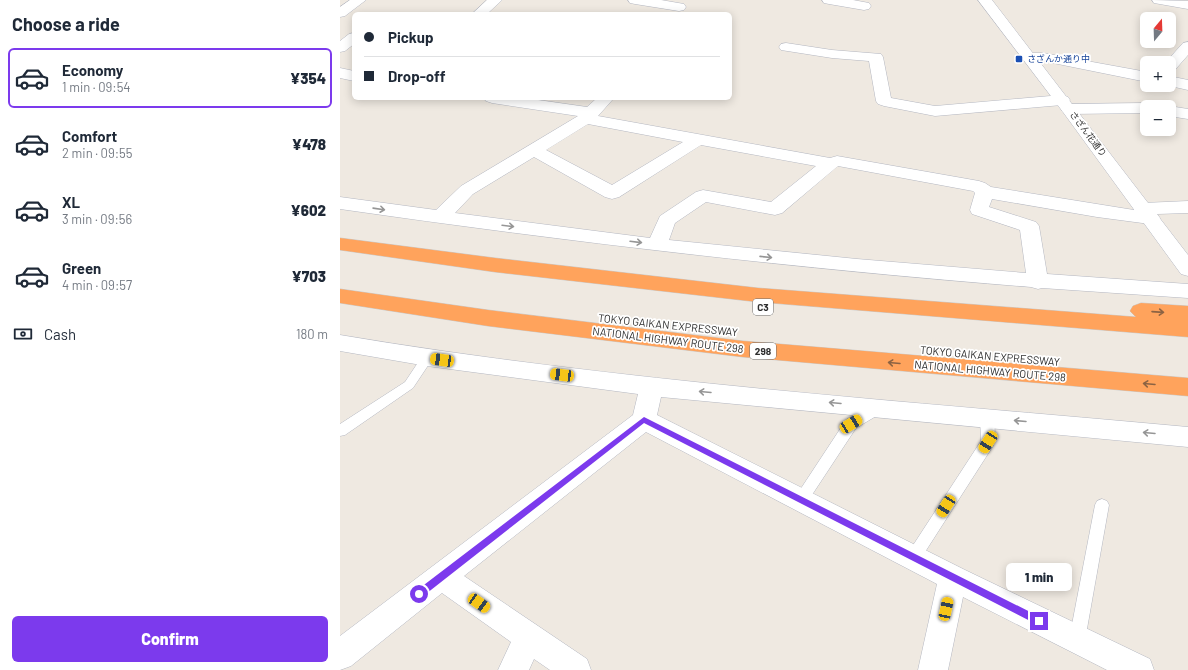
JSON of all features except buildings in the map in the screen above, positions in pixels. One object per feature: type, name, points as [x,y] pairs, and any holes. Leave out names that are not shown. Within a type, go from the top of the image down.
[{"type":"highway","points":[[340,234],[450,250],[594,268],[758,295]]},
{"type":"highway","points":[[340,244],[495,265],[758,295],[894,307],[1188,329]]},
{"type":"highway","name":"C3","points":[[340,257],[425,270],[556,286],[742,306],[1188,342]]},
{"type":"highway","name":"TOKYO GAIKAN EXPRESSWAY","points":[[340,282],[564,314],[1184,384]]},
{"type":"highway","name":"NATIONAL HIGHWAY ROUTE 298","points":[[340,296],[488,318],[743,349],[1184,384]]},
{"type":"highway","name":"298","points":[[340,306],[443,322],[589,340],[743,349]]},
{"type":"highway","points":[[894,307],[1127,310],[1188,314]]},
{"type":"street","points":[[340,13],[359,0]]},
{"type":"street","points":[[481,12],[495,0]]},
{"type":"street","points":[[634,0],[679,7]]},
{"type":"street","points":[[829,0],[864,6]]},
{"type":"street","name":"さざん花通り","points":[[985,0],[1188,268]]},
{"type":"street","points":[[1159,0],[1188,5]]},
{"type":"street","points":[[340,48],[352,39]]},
{"type":"street","points":[[1176,60],[1188,46]]},
{"type":"street","points":[[786,47],[832,54],[876,56],[884,101],[935,111],[1066,105],[1140,108]]},
{"type":"street","points":[[1029,57],[1043,57],[1140,76]]},
{"type":"street","points":[[340,73],[352,76]]},
{"type":"street","points":[[1176,82],[1188,85]]},
{"type":"street","points":[[503,100],[830,163]]},
{"type":"street","points":[[440,217],[467,190],[589,116],[604,100]]},
{"type":"street","points":[[1176,112],[1188,114]]},
{"type":"street","points":[[533,150],[612,193],[699,139]]},
{"type":"street","points":[[657,245],[667,220],[703,196],[775,209],[830,163],[837,160],[979,187],[985,192],[1097,211],[1147,213],[1188,207]]},
{"type":"street","points":[[985,192],[979,210],[1029,226],[1038,282]]},
{"type":"street","points":[[340,203],[657,245],[832,264],[1038,282],[1188,291]]},
{"type":"street","points":[[340,343],[427,358],[652,387],[1188,437]]},
{"type":"street","points":[[340,654],[644,420],[652,387]]},
{"type":"street","points":[[644,420],[1077,640],[1121,666]]},
{"type":"street","points":[[441,576],[576,670]]},
{"type":"street","points":[[933,670],[953,578]]},
{"type":"street","points":[[513,670],[529,637]]},
{"type":"lane","points":[[340,431],[409,385],[427,358]]},
{"type":"lane","points":[[801,500],[851,424],[879,407]]},
{"type":"lane","points":[[913,558],[988,442],[987,418]]},
{"type":"lane","points":[[1077,640],[1102,505]]},
{"type":"place","name":"さざんか通り中","points":[[1019,59]]},
{"type":"route","points":[[419,594],[644,420],[1039,621]]}]
